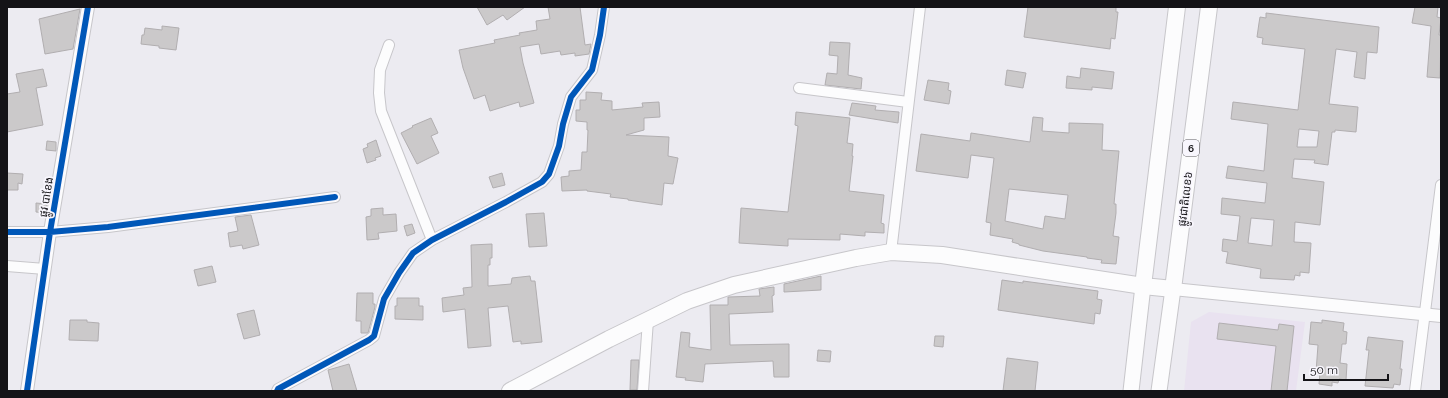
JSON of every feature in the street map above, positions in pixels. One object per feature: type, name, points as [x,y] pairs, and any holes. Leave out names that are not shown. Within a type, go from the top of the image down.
[{"type":"highway","points":[[1143,286],[1177,7]]},
{"type":"highway","name":"ផ្លូវជាតិលេខ៦","points":[[1173,289],[1209,7]]},
{"type":"highway","points":[[510,391],[687,301],[734,285],[821,264],[891,252],[942,255],[1143,286],[1173,289]]},
{"type":"main road","points":[[1131,391],[1143,286]]},
{"type":"main road","name":"ផ្លូវជាតិលេខ៦","points":[[1159,391],[1173,289]]},
{"type":"street","name":"ផ្លូវ បាខែង","points":[[28,391],[50,232],[88,7]]},
{"type":"street","points":[[277,391],[278,389],[374,336],[384,299],[413,253],[432,240],[542,182],[549,174],[559,146],[563,124],[571,97],[592,70],[604,7]]},
{"type":"street","points":[[891,252],[920,7]]},
{"type":"street","points":[[389,45],[380,70],[379,93],[381,111],[432,240]]},
{"type":"street","points":[[799,88],[908,102]]},
{"type":"street","points":[[1414,391],[1441,185]]},
{"type":"street","points":[[7,232],[50,232],[108,228],[335,198]]},
{"type":"street","points":[[7,266],[45,270]]},
{"type":"street","points":[[1173,289],[1441,316]]},
{"type":"street","points":[[643,391],[648,320]]},
{"type":"shaded area","points":[[1209,312],[1305,322],[1296,391],[1184,391],[1191,322]]},
{"type":"building","points":[[477,7],[525,7],[507,20],[503,15],[487,25]]},
{"type":"building","points":[[548,7],[580,7],[585,45],[591,44],[589,54],[575,56],[575,53],[561,55],[560,51],[541,54],[539,44],[520,47],[534,103],[520,107],[519,102],[490,111],[485,95],[474,99],[463,68],[459,50],[495,43],[494,40],[537,30],[536,21],[550,19]]},
{"type":"building","points":[[1028,7],[1116,7],[1116,12],[1118,12],[1115,39],[1111,38],[1110,49],[1024,37]]},
{"type":"building","points":[[1415,7],[1438,7],[1437,17],[1441,18],[1439,35],[1441,35],[1440,78],[1427,77],[1431,26],[1412,23]]},
{"type":"building","points":[[80,9],[73,49],[45,54],[39,19]]},
{"type":"building","points":[[1266,13],[1379,27],[1377,53],[1367,52],[1365,79],[1354,77],[1357,52],[1336,49],[1329,104],[1358,107],[1356,132],[1335,130],[1335,132],[1332,132],[1328,165],[1314,163],[1315,160],[1294,159],[1292,178],[1324,182],[1320,225],[1295,222],[1294,242],[1311,243],[1309,273],[1300,272],[1300,276],[1295,275],[1294,280],[1260,278],[1261,269],[1226,263],[1228,252],[1222,251],[1223,239],[1237,241],[1240,216],[1221,214],[1222,198],[1265,203],[1267,183],[1226,178],[1228,166],[1264,171],[1268,124],[1231,119],[1233,102],[1298,110],[1305,49],[1262,44],[1263,38],[1257,37],[1259,23],[1260,17],[1266,18]],"holes":[[[1299,129],[1319,131],[1317,147],[1297,147]],[[1251,218],[1274,220],[1272,246],[1248,243]]]},
{"type":"building","points":[[162,26],[179,28],[176,50],[141,44],[142,35],[144,35],[145,28],[162,30]]},
{"type":"building","points":[[830,42],[850,43],[848,75],[862,78],[861,89],[825,85],[827,73],[837,74],[838,56],[829,55]]},
{"type":"building","points":[[1081,68],[1114,72],[1112,89],[1092,87],[1092,90],[1066,88],[1067,76],[1080,78]]},
{"type":"building","points":[[43,69],[47,86],[36,88],[43,125],[7,132],[7,94],[20,92],[16,74]]},
{"type":"building","points":[[1007,70],[1026,73],[1023,88],[1005,85]]},
{"type":"building","points":[[928,80],[949,83],[948,90],[951,91],[949,104],[924,100]]},
{"type":"building","points":[[586,92],[602,93],[601,100],[612,101],[612,110],[643,107],[642,103],[659,102],[660,117],[644,118],[644,130],[626,135],[669,137],[668,156],[678,158],[673,184],[664,183],[662,205],[610,197],[611,194],[587,190],[562,191],[561,177],[569,176],[569,171],[581,170],[582,152],[587,152],[587,122],[576,121],[576,110],[580,110],[580,100],[586,100]]},
{"type":"building","points":[[852,103],[876,106],[875,110],[899,112],[898,123],[849,115]]},
{"type":"building","points":[[796,112],[850,118],[847,143],[853,144],[853,156],[849,191],[884,195],[881,223],[884,224],[884,233],[865,232],[865,236],[840,234],[840,240],[788,239],[788,246],[739,243],[741,208],[788,212],[798,126],[795,125]]},
{"type":"building","points":[[1033,117],[1043,118],[1042,131],[1069,133],[1069,123],[1103,124],[1102,150],[1119,151],[1114,204],[1116,204],[1116,213],[1113,236],[1119,237],[1116,264],[1101,263],[1102,260],[1087,257],[1043,251],[1019,245],[1012,242],[1013,239],[990,235],[991,223],[986,222],[994,158],[971,155],[968,178],[916,171],[921,134],[970,141],[971,133],[1030,142]],"holes":[[[1009,189],[1068,195],[1065,219],[1045,216],[1043,229],[1005,221]]]},
{"type":"building","points":[[431,118],[438,133],[431,136],[439,153],[417,164],[401,133],[413,127],[412,126]]},
{"type":"building","points":[[376,140],[381,156],[375,158],[376,160],[367,163],[363,149],[368,147],[367,144]]},
{"type":"building","points":[[47,141],[56,142],[56,151],[46,150]]},
{"type":"building","points":[[7,173],[23,174],[22,184],[18,183],[18,190],[7,190]]},
{"type":"building","points":[[502,173],[505,185],[493,188],[489,177]]},
{"type":"building","points":[[36,203],[47,204],[46,213],[36,212]]},
{"type":"building","points":[[383,208],[383,215],[396,214],[397,231],[378,233],[379,239],[367,240],[366,217],[371,216],[371,209]]},
{"type":"building","points":[[544,213],[547,246],[529,247],[526,214]]},
{"type":"building","points":[[251,215],[259,245],[243,249],[242,245],[230,247],[228,233],[238,231],[235,217]]},
{"type":"building","points":[[412,224],[415,233],[407,236],[404,226]]},
{"type":"building","points":[[492,244],[492,258],[490,258],[490,265],[488,265],[488,286],[511,284],[512,278],[530,276],[531,281],[535,281],[542,342],[521,344],[521,341],[513,342],[508,306],[488,308],[491,346],[468,348],[465,309],[443,312],[442,298],[464,295],[463,288],[472,287],[471,245]]},
{"type":"building","points":[[212,266],[216,282],[198,286],[194,270]]},
{"type":"building","points":[[821,276],[821,290],[784,292],[784,284]]},
{"type":"building","points":[[1002,280],[1023,283],[1023,281],[1098,291],[1097,299],[1102,300],[1100,314],[1095,313],[1094,324],[998,310]]},
{"type":"building","points":[[774,287],[774,295],[772,296],[773,312],[729,314],[730,345],[789,344],[789,377],[774,377],[773,361],[705,364],[703,382],[685,380],[686,378],[676,377],[681,332],[690,333],[689,347],[711,350],[710,305],[728,305],[728,297],[760,296],[759,289]]},
{"type":"building","points":[[357,293],[373,293],[373,304],[375,304],[375,307],[368,333],[361,333],[361,321],[356,321]]},
{"type":"building","points":[[397,298],[419,298],[419,306],[423,306],[423,320],[395,319],[395,306],[397,306]]},
{"type":"building","points":[[254,310],[260,335],[244,339],[237,314]]},
{"type":"building","points":[[70,320],[87,320],[87,322],[99,323],[98,341],[69,340]]},
{"type":"building","points":[[1322,320],[1344,323],[1343,331],[1347,332],[1346,344],[1342,344],[1340,363],[1347,364],[1346,380],[1339,379],[1338,383],[1332,382],[1332,386],[1319,384],[1320,373],[1316,372],[1318,345],[1309,344],[1311,322],[1322,323]]},
{"type":"building","points":[[1219,323],[1278,330],[1279,324],[1294,326],[1287,391],[1271,391],[1276,346],[1217,339]]},
{"type":"building","points":[[935,336],[944,336],[943,347],[934,346]]},
{"type":"building","points":[[1368,337],[1403,341],[1400,385],[1394,384],[1393,388],[1365,386],[1369,350],[1366,350]]},
{"type":"building","points":[[818,350],[831,351],[830,362],[817,361]]},
{"type":"building","points":[[1007,358],[1038,362],[1035,391],[1003,391]]},
{"type":"building","points":[[631,360],[639,360],[637,390],[630,390]]},
{"type":"building","points":[[349,364],[357,391],[333,391],[328,370]]},
{"type":"cycle path","points":[[27,391],[50,232],[88,7]]},
{"type":"cycle path","points":[[277,391],[278,389],[374,336],[384,299],[413,253],[432,240],[542,182],[549,174],[559,146],[563,124],[571,97],[592,70],[600,35],[604,7]]},
{"type":"cycle path","points":[[7,232],[50,232],[108,227],[335,197]]}]
